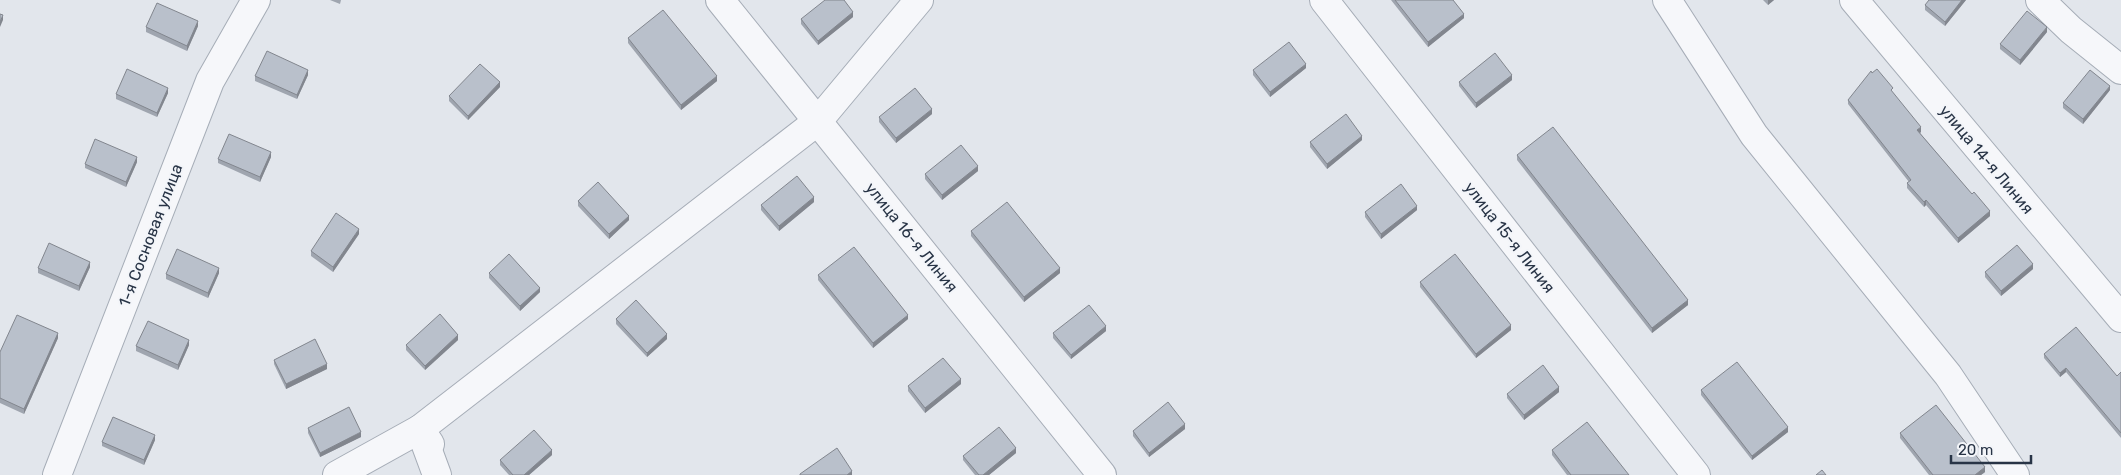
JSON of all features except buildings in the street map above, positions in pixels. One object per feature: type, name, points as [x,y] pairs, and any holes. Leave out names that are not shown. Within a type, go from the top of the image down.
[{"type":"street","name":"1-я Сосновая улица","points":[[57,475],[210,81],[256,0]]},
{"type":"street","name":"улица 16-я Линия","points":[[720,0],[1102,475]]},
{"type":"street","points":[[337,475],[420,429],[818,121],[918,0]]},
{"type":"street","name":"улица 15-я Линия","points":[[1324,0],[1696,475]]},
{"type":"street","points":[[1667,0],[1754,135],[1948,375],[2015,475]]},
{"type":"street","name":"улица 14-я Линия","points":[[1854,0],[2121,318]]},
{"type":"street","points":[[2040,0],[2071,30],[2121,70]]},
{"type":"street","points":[[420,429],[437,475]]},
{"type":"street","points":[[420,429],[450,475]]}]
